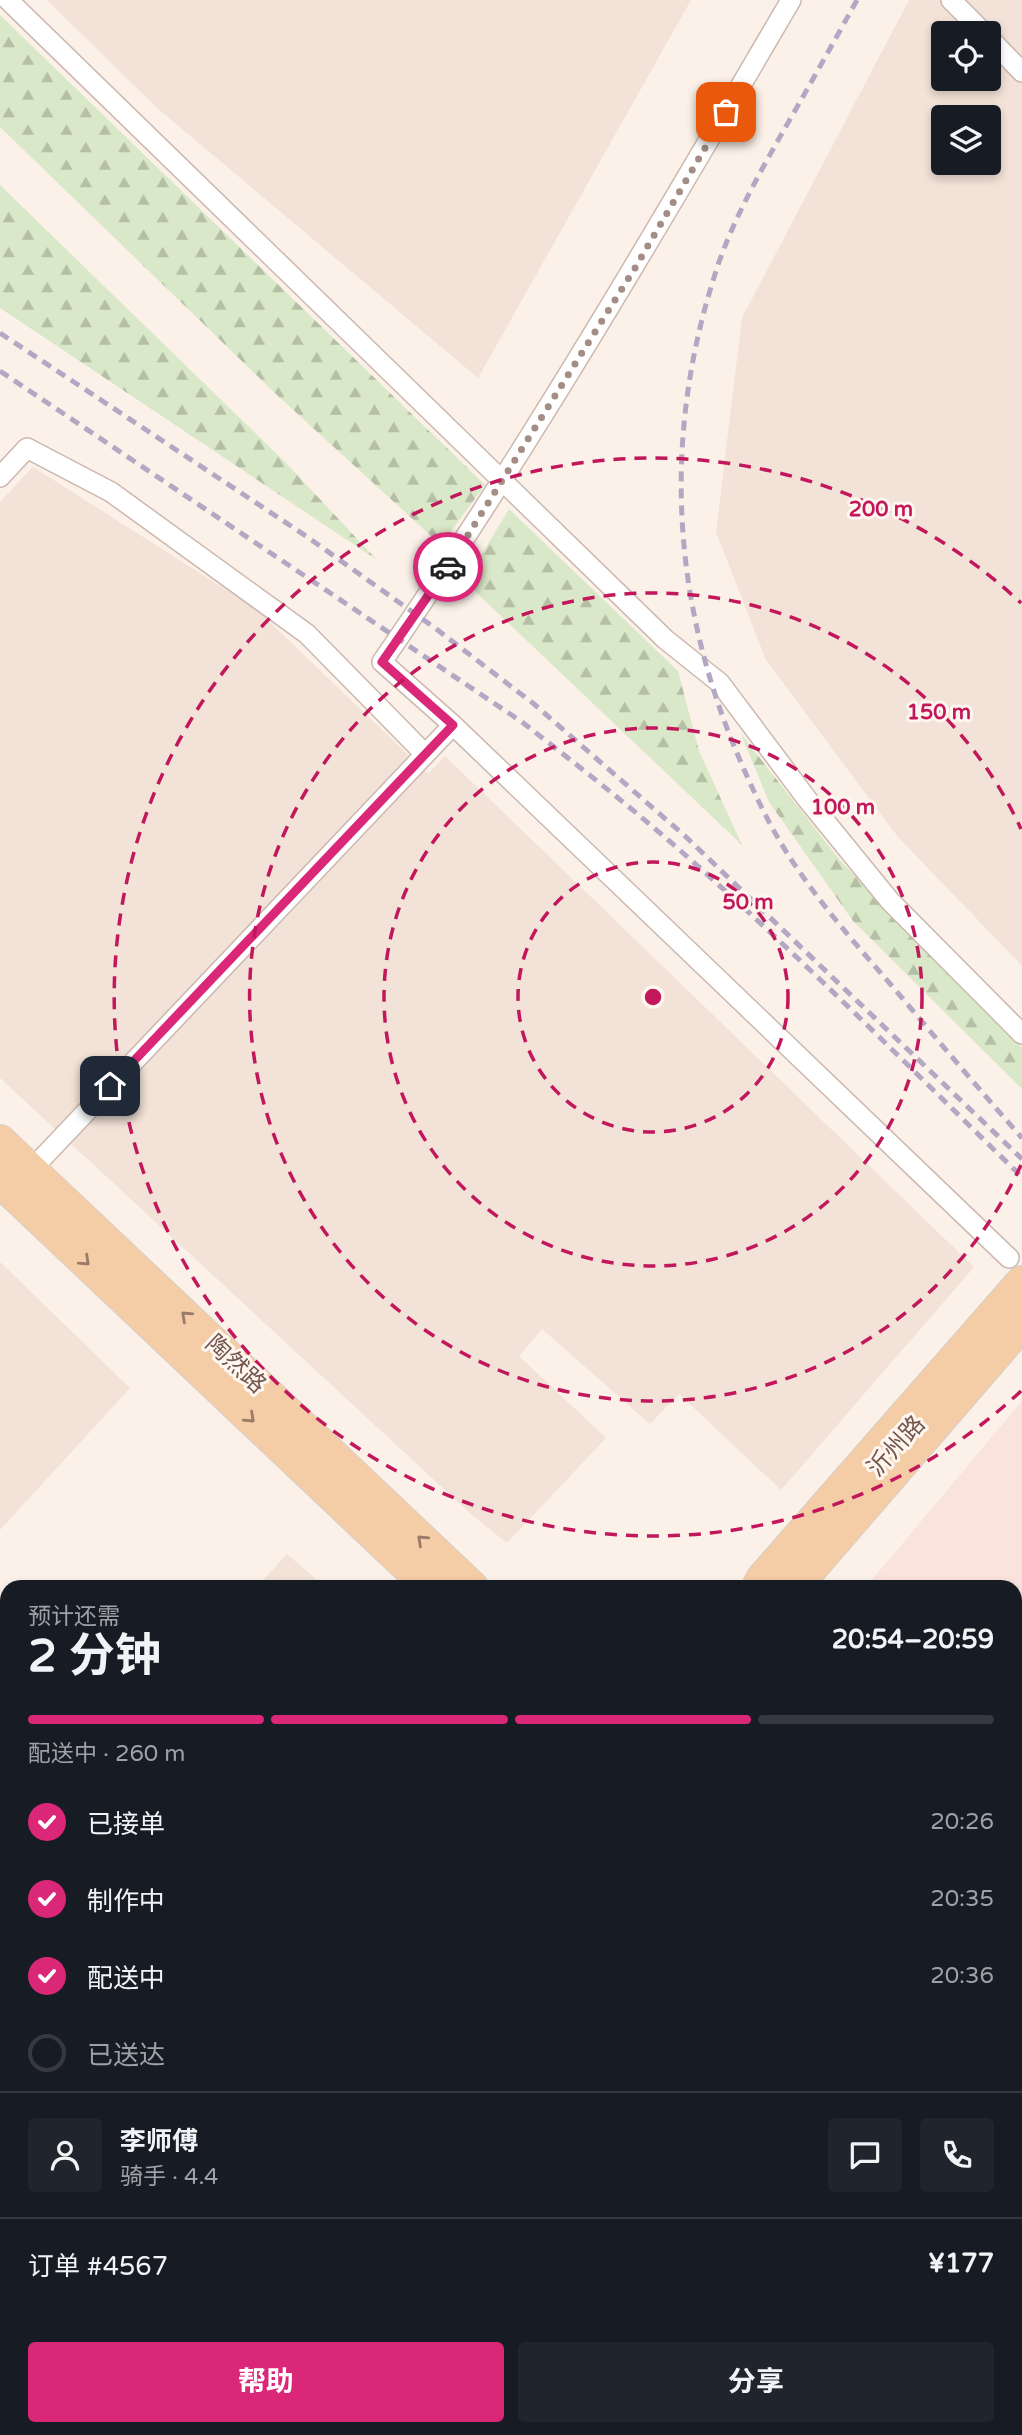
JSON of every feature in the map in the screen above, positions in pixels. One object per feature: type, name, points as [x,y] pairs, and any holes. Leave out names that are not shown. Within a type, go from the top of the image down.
[{"type":"main road","name":"陶然路","points":[[0,1141],[464,1580]]},
{"type":"main road","name":"陶然路","points":[[0,1181],[422,1580]]},
{"type":"main road","points":[[58,1235],[51,1207],[140,1273]]},
{"type":"main road","points":[[763,1580],[1015,1270]]},
{"type":"main road","name":"沂州路","points":[[776,1580],[1022,1305]]},
{"type":"main road","name":"沂州路","points":[[800,1580],[1022,1324]]},
{"type":"main road","points":[[815,1580],[1022,1345]]},
{"type":"street","points":[[8,0],[501,482],[665,639],[720,683],[807,799],[890,901],[1022,1034]]},
{"type":"street","points":[[791,0],[635,268],[454,557],[382,662],[453,725],[1015,1270]]},
{"type":"street","points":[[951,0],[972,21]]},
{"type":"street","points":[[1001,50],[1022,72]]},
{"type":"street","points":[[0,477],[27,448],[110,492],[307,634],[425,754]]},
{"type":"street","points":[[31,1170],[453,725]]},
{"type":"shaded area","points":[[47,0],[691,0],[478,378],[156,107]]},
{"type":"shaded area","points":[[909,0],[1022,0],[1022,966],[898,837],[766,660],[716,532],[742,318]]},
{"type":"shaded area","points":[[33,467],[255,608],[428,774],[445,756],[974,1267],[781,1490],[679,1394],[650,1424],[542,1329],[519,1356],[606,1438],[507,1543],[472,1515],[0,1078],[0,502]]},
{"type":"shaded area","points":[[0,1262],[130,1388],[0,1530]]},
{"type":"shaded area","points":[[1022,1401],[1022,1580],[872,1580]]},
{"type":"shaded area","points":[[287,1554],[317,1580],[263,1580]]},
{"type":"green space","points":[[0,15],[485,485],[441,545],[278,396],[0,127]]},
{"type":"green space","points":[[0,185],[284,461],[377,560],[0,308]]},
{"type":"green space","points":[[509,509],[678,671],[699,751],[742,845],[465,582]]},
{"type":"green space","points":[[741,734],[839,859],[1022,1048],[1022,1089],[853,921],[769,802]]},
{"type":"railway","points":[[857,0],[755,181],[719,262],[701,323],[689,384],[682,444],[686,566],[696,626],[712,686],[741,762],[780,841],[844,930],[1022,1138]]},
{"type":"railway","points":[[0,333],[306,536],[435,628],[534,704],[685,836],[1022,1159]]},
{"type":"railway","points":[[0,371],[522,722],[563,754],[644,819],[727,892],[1022,1177]]},
{"type":"way so far","points":[[448,567],[635,268],[726,112]]},
{"type":"route","points":[[110,1086],[453,725],[382,662],[448,567]]}]
